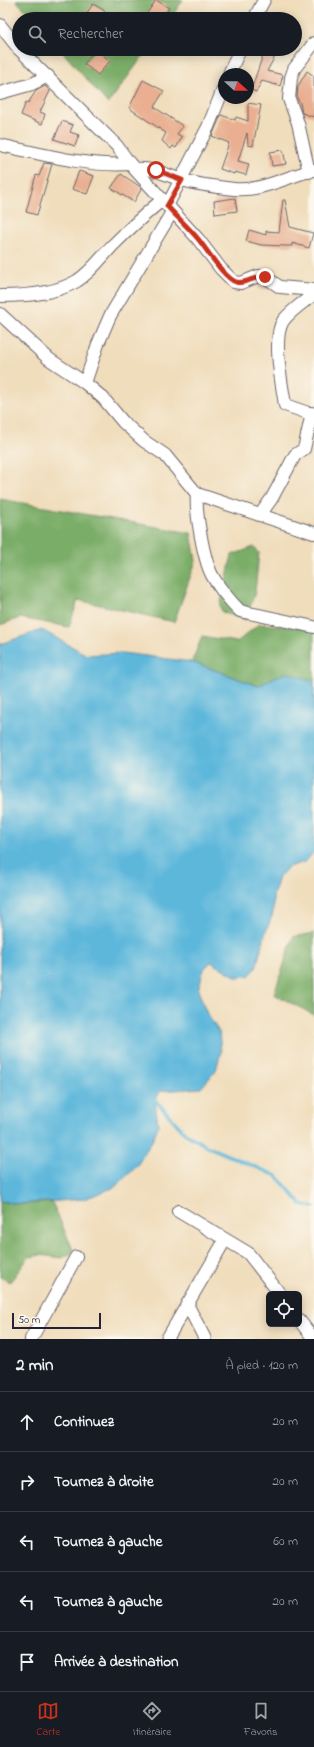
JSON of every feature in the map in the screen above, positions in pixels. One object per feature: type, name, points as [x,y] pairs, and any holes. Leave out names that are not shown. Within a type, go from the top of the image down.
[{"type":"street","points":[[258,12],[264,0]]},
{"type":"street","points":[[0,25],[12,40]]},
{"type":"street","points":[[0,145],[71,160],[156,170],[182,180],[236,189],[271,184],[312,171],[298,123],[289,99],[291,78],[294,69],[314,43]]},
{"type":"street","points":[[25,56],[48,76],[117,146],[132,167],[234,282],[241,283],[258,276],[265,277],[280,287],[314,290]]},
{"type":"street","points":[[232,68],[237,56]]},
{"type":"street","points":[[0,93],[32,84],[48,76]]},
{"type":"street","points":[[85,383],[98,344],[110,316],[182,180],[208,127],[218,102]]},
{"type":"street","points":[[0,296],[26,296],[60,288],[77,281],[91,270],[134,224],[167,206]]},
{"type":"street","points":[[260,515],[272,498],[295,455],[304,448],[313,414],[285,405],[279,339],[280,327],[286,318],[314,294]]},
{"type":"street","points":[[0,314],[48,359],[85,383],[104,398],[123,422],[144,441],[165,456],[197,494],[314,533]]},
{"type":"street","points":[[197,494],[196,506],[210,571],[231,603],[240,611],[314,627]]},
{"type":"street","points":[[178,1211],[225,1240],[248,1252],[278,1291]]},
{"type":"street","points":[[167,1339],[225,1240]]},
{"type":"street","points":[[31,1339],[76,1257]]},
{"type":"street","points":[[187,1304],[205,1339]]},
{"type":"street","points":[[302,1324],[314,1339]]},
{"type":"green space","points":[[16,0],[183,0],[175,12],[27,12]]},
{"type":"green space","points":[[66,56],[143,56],[108,104]]},
{"type":"green space","points":[[0,499],[191,533],[196,561],[174,622],[78,600],[69,627],[20,618],[0,625]]},
{"type":"green space","points":[[254,547],[259,552],[255,592],[246,620],[222,612],[220,606],[232,555]]},
{"type":"green space","points":[[259,624],[314,629],[314,682],[275,677],[258,686],[192,662],[202,636],[237,642]]},
{"type":"green space","points":[[314,933],[314,1015],[274,994],[293,937]]},
{"type":"green space","points":[[0,1201],[19,1204],[52,1202],[74,1252],[62,1258],[41,1255],[29,1257],[10,1282],[0,1277]]},
{"type":"water","points":[[42,630],[87,655],[122,653],[192,662],[258,686],[275,677],[288,673],[314,682],[314,852],[305,862],[288,867],[279,877],[273,896],[273,913],[265,934],[256,968],[249,976],[237,977],[211,962],[204,969],[198,990],[207,1014],[219,1032],[221,1052],[216,1070],[201,1088],[161,1091],[155,1100],[158,1126],[152,1141],[136,1167],[115,1187],[84,1199],[19,1204],[0,1201],[0,644]]},
{"type":"building","points":[[156,0],[169,8],[166,12],[148,12]]},
{"type":"building","points":[[93,4],[105,11],[104,12],[88,12]]},
{"type":"building","points":[[90,56],[104,56],[110,61],[98,75],[84,64]]},
{"type":"building","points":[[263,56],[275,56],[267,71],[283,75],[280,86],[262,81],[256,92],[254,91],[254,81]]},
{"type":"building","points":[[307,71],[314,76],[314,117],[302,113],[300,103],[297,98],[298,86]]},
{"type":"building","points":[[143,80],[164,91],[154,107],[183,126],[177,134],[182,137],[176,148],[173,146],[171,149],[162,141],[166,133],[129,108]]},
{"type":"building","points":[[45,86],[50,91],[40,112],[45,114],[42,124],[21,115],[26,102],[28,103],[36,91]]},
{"type":"building","points":[[248,104],[261,105],[253,146],[248,145],[247,133],[238,161],[249,164],[246,175],[235,172],[234,174],[220,169],[229,143],[212,136],[221,115],[235,120],[236,117],[248,121]]},
{"type":"building","points":[[62,121],[73,125],[70,132],[79,135],[75,146],[54,139]]},
{"type":"building","points":[[283,150],[286,164],[272,166],[270,152]]},
{"type":"building","points":[[44,163],[52,164],[37,215],[26,212],[36,175],[39,176]]},
{"type":"building","points":[[79,171],[94,176],[87,194],[72,189]]},
{"type":"building","points":[[121,174],[142,188],[134,202],[111,188]]},
{"type":"building","points":[[235,198],[237,211],[215,214],[214,201]]},
{"type":"building","points":[[283,200],[285,200],[290,227],[313,233],[309,248],[292,243],[292,246],[261,245],[246,241],[249,230],[266,235],[266,231],[279,232]]},
{"type":"waterway","points":[[155,1100],[185,1133],[206,1146],[277,1176],[301,1204],[314,1207]]},
{"type":"route","points":[[156,170],[182,180],[167,206],[198,239],[221,269],[234,282],[241,283],[258,276],[265,277]]}]
